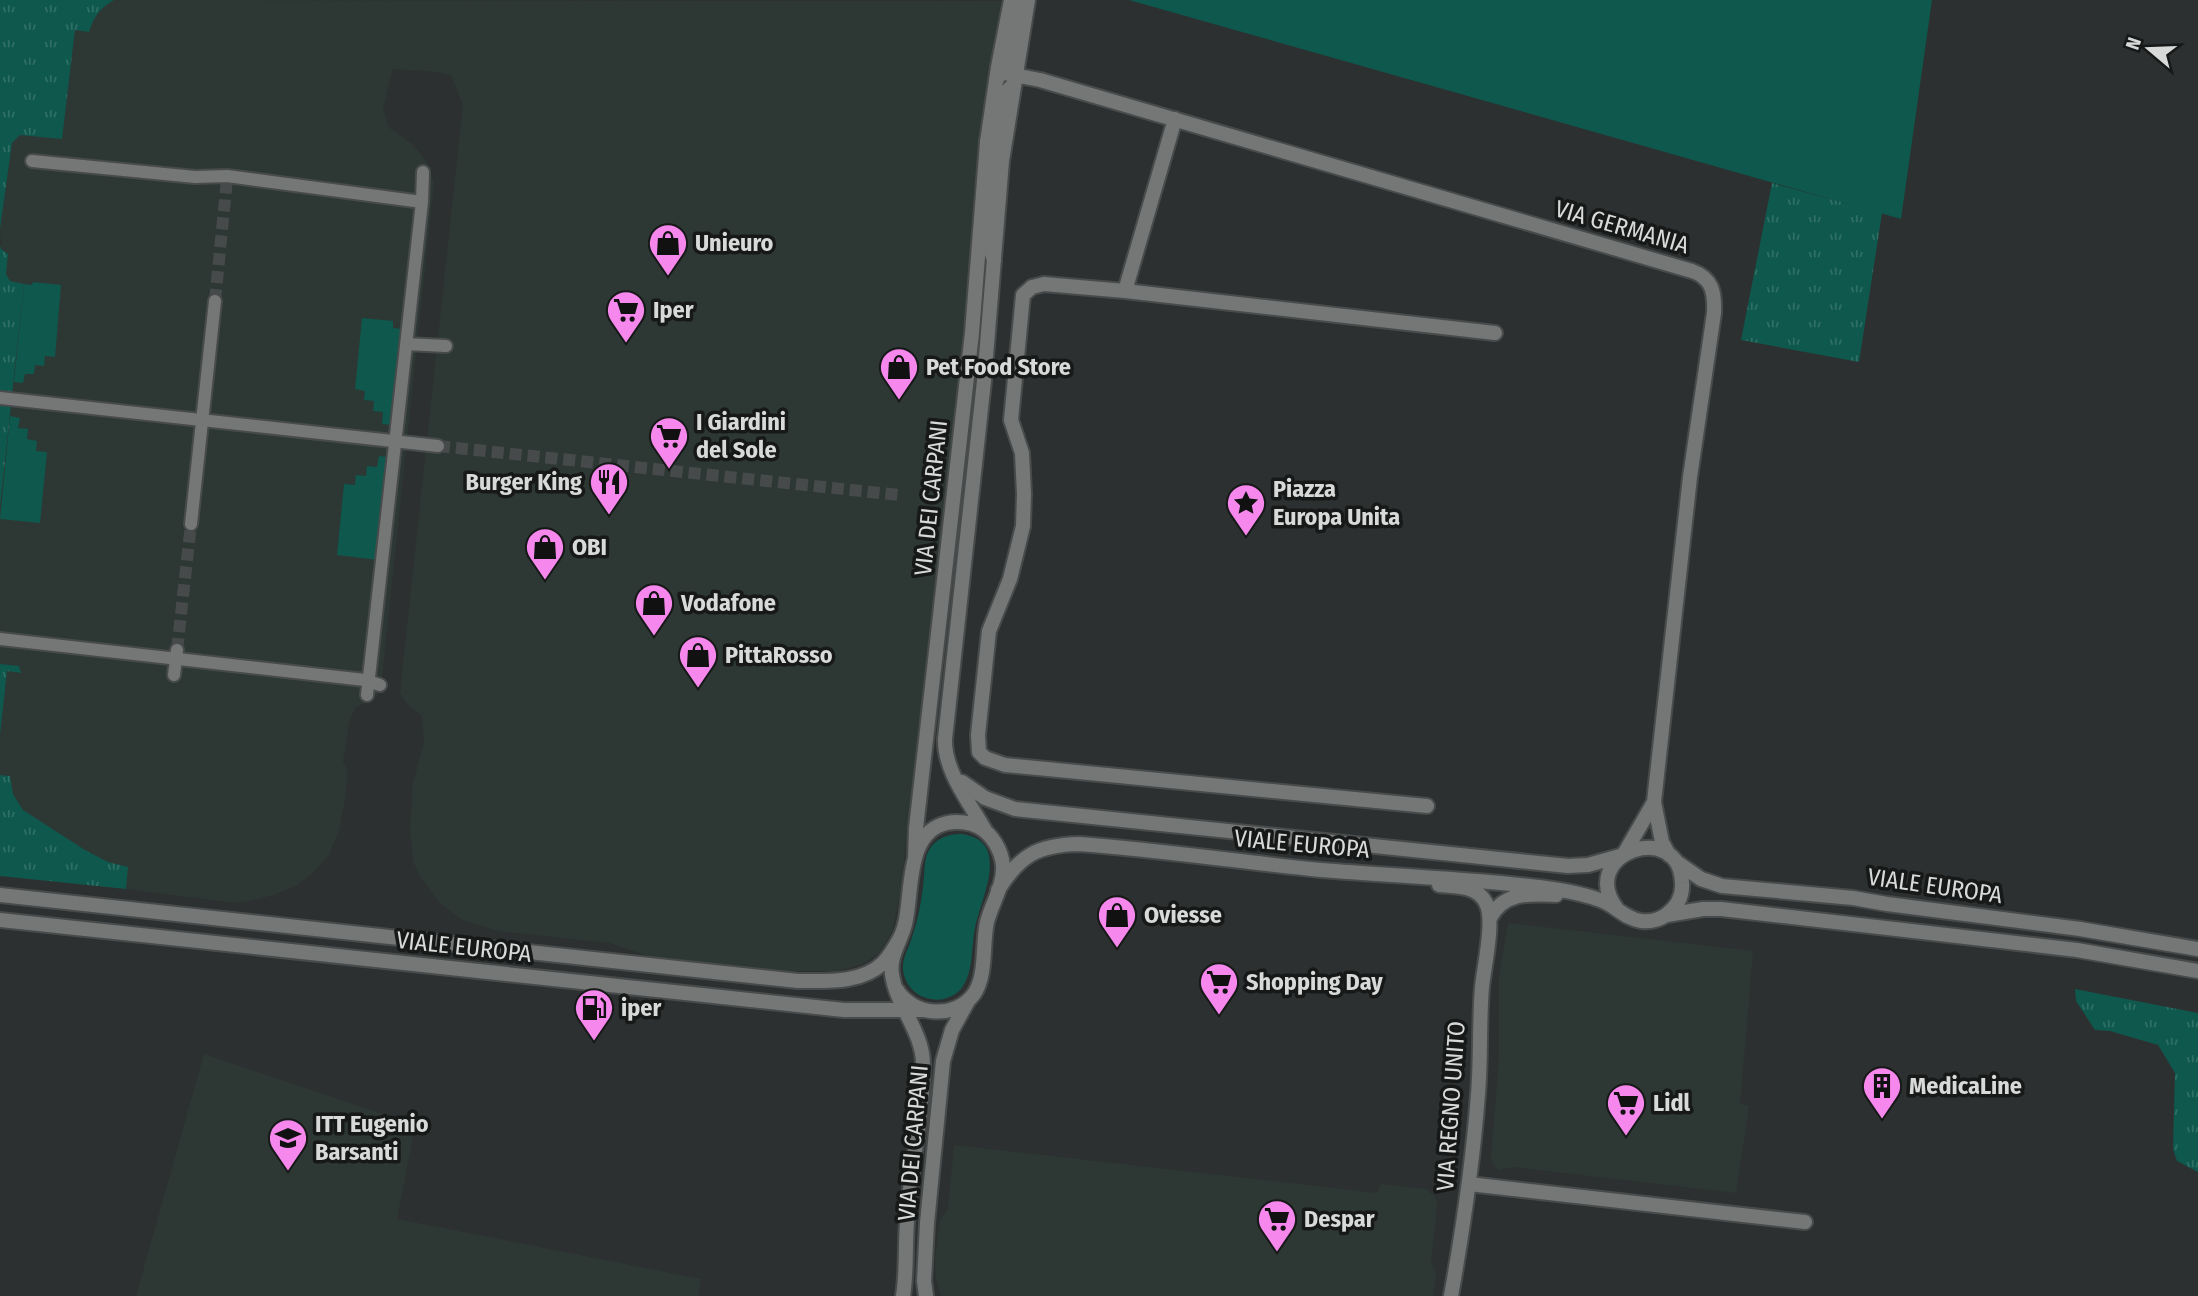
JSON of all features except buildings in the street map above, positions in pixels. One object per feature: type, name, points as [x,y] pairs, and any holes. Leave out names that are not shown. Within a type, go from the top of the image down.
[{"type":"street","name":"VIA DEI CARPANI","points":[[903,1296],[907,1222],[922,1088],[921,1047],[892,976],[892,965],[909,907],[969,358],[987,142],[1011,0]]},
{"type":"street","name":"VIA DEI CARPANI","points":[[1014,80],[1008,68],[1018,0]]},
{"type":"street","name":"VIA DEI CARPANI","points":[[926,1296],[928,1223],[943,1060],[952,1030],[976,990],[988,920],[1002,875],[1002,859],[997,846],[986,832],[954,775],[946,752],[946,730],[984,382],[1002,161],[1028,0]]},
{"type":"street","points":[[996,81],[1001,74],[1014,80]]},
{"type":"street","name":"VIA DEI CARPANI","points":[[987,142],[993,141],[997,136],[1003,95],[1014,80]]},
{"type":"street","name":"VIA GERMANIA","points":[[1014,80],[1175,119],[1692,271],[1703,276],[1710,284],[1714,295],[1714,313],[1690,477],[1654,802],[1662,842],[1670,856]]},
{"type":"street","points":[[1125,291],[1175,119]]},
{"type":"street","name":"VIA DEI CARPANI","points":[[987,142],[996,145],[986,238],[995,261]]},
{"type":"street","points":[[32,161],[195,177],[228,173],[422,202]]},
{"type":"street","points":[[0,639],[176,654],[373,687],[395,441],[424,172]]},
{"type":"street","points":[[1427,806],[1018,766],[990,761],[979,752],[978,735],[989,631],[1010,579],[1023,526],[1022,453],[1011,420],[1023,295],[1032,287],[1044,284],[1495,333]]},
{"type":"street","points":[[191,524],[215,301]]},
{"type":"street","points":[[405,344],[446,346]]},
{"type":"street","points":[[0,398],[438,446]]},
{"type":"street","points":[[174,675],[176,654]]},
{"type":"street","name":"VIALE EUROPA","points":[[954,775],[980,795],[1015,808],[1568,866],[1588,865],[1623,855],[1636,848],[1657,848],[1701,879],[1722,886],[1853,898],[2080,929],[2198,949]]},
{"type":"street","name":"VIA GERMANIA","points":[[1623,855],[1654,802]]},
{"type":"street","name":"VIALE EUROPA","points":[[915,858],[921,842],[934,829],[947,823],[962,823],[1015,808]]},
{"type":"street","points":[[962,823],[975,825],[986,832]]},
{"type":"street","name":"VIALE EUROPA","points":[[998,890],[1020,861],[1038,850],[1057,845],[1104,846],[1322,870],[1490,882],[1557,890],[1602,900],[1626,917],[1642,921],[1703,909],[1721,909],[2077,950],[2198,971]]},
{"type":"street","points":[[1617,909],[1609,893],[1608,879],[1613,866],[1623,855]]},
{"type":"street","points":[[1666,915],[1675,907],[1682,888],[1680,871],[1670,856]]},
{"type":"street","points":[[1322,870],[1470,888],[1484,899],[1490,918]]},
{"type":"street","name":"VIALE EUROPA","points":[[0,895],[798,981],[864,975],[884,962],[901,936]]},
{"type":"street","points":[[1490,918],[1500,905],[1517,895],[1578,895]]},
{"type":"street","name":"VIA REGNO UNITO","points":[[1451,1296],[1469,1184],[1479,1080],[1482,989],[1490,918]]},
{"type":"street","name":"VIALE EUROPA","points":[[0,920],[844,1010],[951,1010],[968,1000]]},
{"type":"street","points":[[897,990],[907,1002],[924,1010]]},
{"type":"street","name":"VIA DEI CARPANI","points":[[844,1010],[879,1015],[899,1022],[909,1030],[921,1047]]},
{"type":"street","points":[[1469,1184],[1805,1222]]},
{"type":"shaded area","points":[[114,0],[1001,1],[974,187],[967,298],[900,896],[892,932],[880,952],[865,963],[839,971],[783,971],[655,958],[610,943],[499,931],[474,924],[461,919],[440,903],[419,875],[414,863],[410,831],[413,782],[424,744],[422,715],[408,705],[400,693],[463,105],[451,75],[439,72],[393,69],[383,108],[388,127],[421,154],[434,183],[381,687],[378,695],[355,708],[349,723],[343,762],[347,769],[344,804],[339,830],[329,855],[312,874],[297,885],[274,895],[249,901],[236,903],[126,889],[127,867],[108,862],[85,850],[23,810],[13,794],[10,776],[0,775],[0,735],[7,671],[20,673],[18,666],[0,664],[0,507],[24,285],[10,282],[6,274],[8,254],[1,249],[0,229],[12,143],[20,135],[62,138],[75,30],[89,31],[93,19],[102,7]]},
{"type":"shaded area","points":[[1508,923],[1753,951],[1740,1104],[1749,1106],[1736,1193],[1513,1167],[1499,1170],[1494,1166],[1491,1157],[1499,1061],[1499,976]]},
{"type":"shaded area","name":"ITT Eugenio Barsanti","points":[[204,1054],[415,1125],[397,1219],[701,1279],[698,1296],[136,1296]]},
{"type":"shaded area","points":[[954,1145],[1377,1193],[1381,1184],[1426,1189],[1435,1197],[1437,1204],[1431,1263],[1436,1273],[1433,1296],[941,1296],[935,1259],[940,1220],[948,1210]]},
{"type":"green space","points":[[0,0],[114,0],[98,13],[89,32],[75,30],[62,139],[20,135],[12,143],[0,229]]},
{"type":"green space","points":[[1129,0],[1932,0],[1901,219]]},
{"type":"green space","points":[[1772,183],[1882,213],[1859,362],[1741,340]]},
{"type":"green space","points":[[0,245],[8,254],[6,274],[10,281],[24,284],[0,507]]},
{"type":"green space","points":[[33,282],[61,285],[55,357],[45,356],[44,366],[35,365],[34,374],[25,374],[23,383],[14,382],[24,284],[32,285]]},
{"type":"green space","points":[[362,318],[393,321],[393,328],[403,329],[392,425],[382,424],[383,412],[373,411],[374,401],[364,400],[365,391],[355,389]]},
{"type":"green space","points":[[10,416],[20,418],[18,428],[28,429],[27,439],[37,441],[36,451],[47,452],[40,523],[0,519]]},
{"type":"green space","points":[[379,456],[388,457],[378,560],[337,555],[344,484],[355,485],[356,475],[366,476],[367,466],[377,467]]},
{"type":"green space","points":[[0,664],[19,666],[21,673],[7,671],[0,735]]},
{"type":"green space","points":[[0,775],[10,776],[13,794],[23,810],[85,850],[108,862],[128,867],[126,889],[0,876]]},
{"type":"green space","points":[[961,834],[977,839],[986,847],[990,859],[989,873],[975,928],[967,979],[953,995],[940,1000],[931,999],[916,993],[909,985],[904,975],[904,961],[918,917],[927,854],[935,842]]},
{"type":"green space","points":[[2075,989],[2198,1013],[2198,1172],[2177,1161],[2173,1149],[2175,1073],[2158,1045],[2110,1031],[2095,1030],[2076,1001]]},
{"type":"tunnel","points":[[215,301],[227,179]]},
{"type":"tunnel","points":[[438,446],[899,495]]},
{"type":"tunnel","points":[[177,650],[191,524]]},
{"type":"place","name":"Unieuro","points":[[668,277]]},
{"type":"place","name":"Iper","points":[[626,344]]},
{"type":"place","name":"Pet Food Store","points":[[899,401]]},
{"type":"place","name":"I Giardini del Sole","points":[[669,470]]},
{"type":"place","name":"Burger King","points":[[609,516]]},
{"type":"place","name":"Piazza Europa Unita","points":[[1246,537]]},
{"type":"place","name":"OBI","points":[[545,581]]},
{"type":"place","name":"Vodafone","points":[[654,637]]},
{"type":"place","name":"PittaRosso","points":[[698,689]]},
{"type":"place","name":"Oviesse","points":[[1117,949]]},
{"type":"place","name":"Shopping Day","points":[[1219,1016]]},
{"type":"place","name":"iper","points":[[594,1042]]},
{"type":"place","name":"MedicaLine","points":[[1882,1120]]},
{"type":"place","name":"Lidl","points":[[1626,1137]]},
{"type":"place","name":"ITT Eugenio Barsanti","points":[[288,1172]]},
{"type":"place","name":"Despar","points":[[1277,1253]]}]
